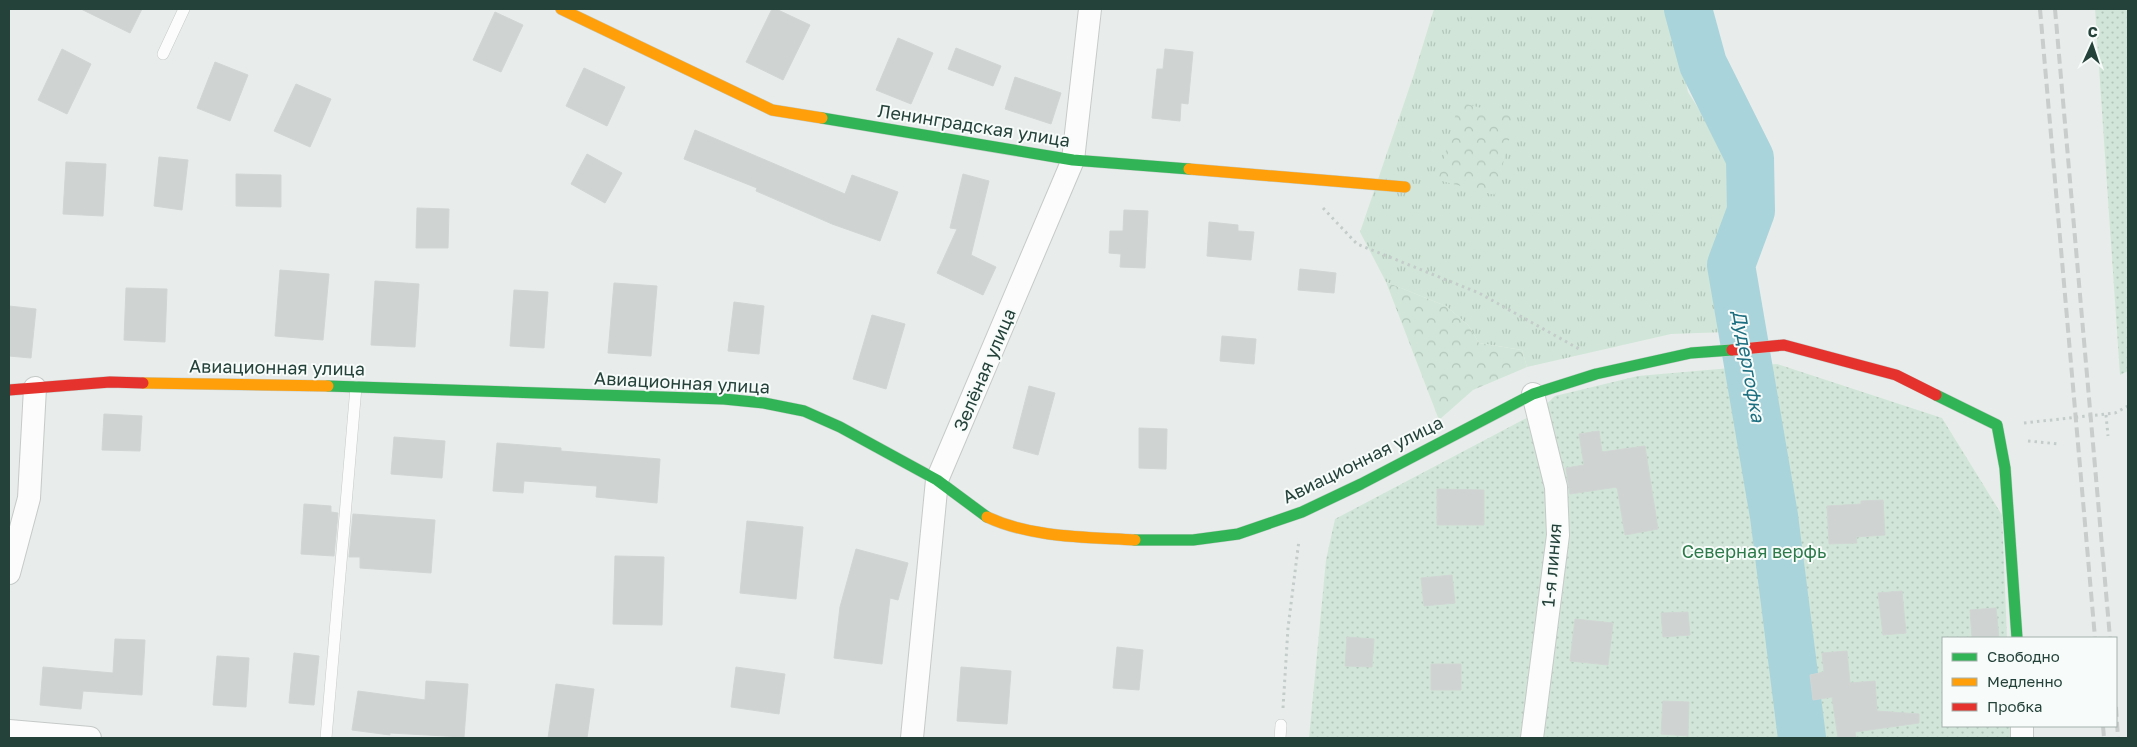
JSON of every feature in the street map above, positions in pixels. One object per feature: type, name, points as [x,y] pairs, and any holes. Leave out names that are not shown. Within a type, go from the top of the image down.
[{"type":"street","name":"Ленинградская улица","points":[[561,9],[772,110],[1073,160],[1405,187]]},
{"type":"street","name":"Зелёная улица","points":[[912,738],[937,480],[1073,160],[1090,9]]},
{"type":"street","name":"Авиационная улица","points":[[9,390],[110,382],[356,387],[724,399],[764,402],[804,411],[840,427],[937,480],[982,515],[999,523],[1015,528],[1066,536],[1147,541],[1193,540],[1238,534],[1302,512],[1361,484],[1533,394],[1596,374],[1691,353],[1784,345],[1896,376],[1997,425]]},
{"type":"street","points":[[9,573],[29,498],[35,388]]},
{"type":"street","name":"1-я линия","points":[[1532,738],[1558,535],[1556,487],[1533,394]]},
{"type":"street","points":[[1997,425],[2002,445],[2012,551],[2017,637]]},
{"type":"street","points":[[9,730],[90,738]]},
{"type":"lane","points":[[163,54],[184,9]]},
{"type":"lane","points":[[326,738],[356,387]]},
{"type":"lane","points":[[1280,738],[1281,725]]},
{"type":"path","points":[[1295,178],[1357,244],[1479,293],[1581,349],[1596,374]]},
{"type":"path","points":[[1997,425],[2115,413],[2128,406]]},
{"type":"path","points":[[2106,414],[2108,436]]},
{"type":"path","points":[[2033,440],[2059,444]]},
{"type":"path","points":[[1281,725],[1288,628],[1302,512]]},
{"type":"green space","points":[[1434,9],[1676,9],[1678,47],[1688,92],[1705,119],[1718,127],[1733,147],[1740,167],[1737,199],[1727,217],[1718,253],[1718,277],[1727,332],[1671,334],[1527,367],[1522,350],[1479,343],[1468,325],[1446,306],[1386,282],[1360,232]]},
{"type":"green space","points":[[2095,9],[2128,9],[2128,371],[2120,375]]},
{"type":"green space","points":[[1459,102],[1515,117],[1495,195],[1438,180]]},
{"type":"green space","points":[[1386,282],[1446,306],[1468,325],[1479,343],[1522,350],[1527,367],[1473,390],[1439,420]]},
{"type":"green space","name":"Северная верфь","points":[[1777,364],[1942,418],[2002,515],[2007,637],[1942,637],[1942,727],[2010,727],[2010,738],[1309,738],[1326,560],[1335,519],[1538,412],[1555,396],[1638,376]]},
{"type":"building","points":[[81,9],[142,9],[130,33]]},
{"type":"building","points":[[772,9],[776,9],[810,25],[783,80],[746,62]]},
{"type":"building","points":[[495,12],[523,25],[501,72],[473,60]]},
{"type":"building","points":[[898,38],[933,53],[911,104],[876,90]]},
{"type":"building","points":[[956,48],[1001,66],[993,86],[948,69]]},
{"type":"building","points":[[62,49],[91,64],[67,114],[38,100]]},
{"type":"building","points":[[1165,49],[1193,52],[1188,104],[1181,103],[1180,121],[1152,118],[1157,69],[1163,69]]},
{"type":"building","points":[[215,62],[248,75],[230,121],[197,108]]},
{"type":"building","points":[[584,68],[625,87],[607,126],[566,106]]},
{"type":"building","points":[[1015,77],[1061,93],[1051,124],[1005,109]]},
{"type":"building","points":[[296,84],[331,99],[310,147],[274,131]]},
{"type":"building","points":[[695,130],[845,194],[852,175],[898,192],[880,241],[832,224],[756,191],[757,188],[684,159]]},
{"type":"building","points":[[587,154],[622,173],[605,203],[571,184]]},
{"type":"building","points":[[159,157],[188,160],[182,210],[154,206]]},
{"type":"building","points":[[66,162],[106,164],[103,216],[63,214]]},
{"type":"building","points":[[236,174],[281,175],[281,207],[236,206]]},
{"type":"building","points":[[963,174],[989,181],[971,255],[996,267],[983,295],[937,273],[957,229],[950,228]]},
{"type":"building","points":[[417,208],[449,209],[448,248],[416,248]]},
{"type":"building","points":[[1124,210],[1148,211],[1145,268],[1120,267],[1121,254],[1109,253],[1110,231],[1123,231]]},
{"type":"building","points":[[1209,222],[1238,225],[1238,231],[1254,232],[1251,260],[1207,256]]},
{"type":"building","points":[[1300,269],[1336,273],[1334,293],[1298,290]]},
{"type":"building","points":[[280,270],[329,274],[323,340],[275,336]]},
{"type":"building","points":[[375,281],[419,284],[415,347],[371,345]]},
{"type":"building","points":[[614,283],[657,286],[651,356],[608,353]]},
{"type":"building","points":[[126,288],[167,289],[165,342],[124,340]]},
{"type":"building","points":[[514,290],[548,292],[544,348],[510,346]]},
{"type":"building","points":[[734,302],[764,306],[759,354],[728,351]]},
{"type":"building","points":[[9,306],[36,309],[31,358],[9,356]]},
{"type":"building","points":[[872,315],[905,324],[886,389],[853,379]]},
{"type":"building","points":[[1222,336],[1256,339],[1254,364],[1220,361]]},
{"type":"building","points":[[1029,386],[1055,393],[1038,455],[1013,448]]},
{"type":"building","points":[[104,414],[142,416],[140,451],[102,450]]},
{"type":"building","points":[[1139,428],[1167,429],[1166,469],[1139,468]]},
{"type":"building","points":[[1599,431],[1602,452],[1645,446],[1658,529],[1625,535],[1617,487],[1570,494],[1566,468],[1584,465],[1579,434]]},
{"type":"building","points":[[394,437],[445,441],[442,478],[391,474]]},
{"type":"building","points":[[497,443],[561,448],[561,451],[660,459],[657,503],[596,497],[597,486],[524,481],[523,493],[493,491]]},
{"type":"building","points":[[1437,489],[1484,490],[1484,525],[1437,525]]},
{"type":"building","points":[[1883,500],[1885,535],[1856,537],[1857,543],[1829,544],[1827,506],[1861,504],[1861,501]]},
{"type":"building","points":[[304,504],[331,506],[331,512],[338,513],[334,556],[301,554]]},
{"type":"building","points":[[353,514],[435,520],[431,573],[360,568],[360,557],[349,557]]},
{"type":"building","points":[[747,521],[803,527],[796,599],[740,593]]},
{"type":"building","points":[[856,549],[908,563],[898,600],[890,598],[882,664],[834,658],[840,607]]},
{"type":"building","points":[[615,556],[664,557],[662,625],[613,624]]},
{"type":"building","points":[[1452,575],[1455,603],[1424,606],[1421,578]]},
{"type":"building","points":[[1902,591],[1906,633],[1883,635],[1878,593]]},
{"type":"building","points":[[1996,608],[1999,637],[1972,637],[1970,610]]},
{"type":"building","points":[[1688,612],[1690,635],[1663,637],[1661,613]]},
{"type":"building","points":[[1575,619],[1613,623],[1608,665],[1570,661]]},
{"type":"building","points":[[1347,637],[1374,639],[1372,667],[1345,666]]},
{"type":"building","points":[[115,639],[145,640],[142,695],[83,691],[81,709],[40,705],[43,667],[113,673]]},
{"type":"building","points":[[1117,647],[1143,650],[1139,690],[1113,688]]},
{"type":"building","points":[[1847,651],[1850,683],[1875,681],[1877,711],[1919,714],[1919,723],[1855,732],[1856,738],[1838,738],[1832,697],[1813,700],[1810,675],[1824,672],[1822,653]]},
{"type":"building","points":[[294,653],[319,656],[314,705],[289,703]]},
{"type":"building","points":[[217,656],[249,658],[246,707],[213,705]]},
{"type":"building","points":[[1431,664],[1461,664],[1461,690],[1431,690]]},
{"type":"building","points":[[736,667],[785,674],[779,714],[731,707]]},
{"type":"building","points":[[961,667],[1011,671],[1007,724],[957,721]]},
{"type":"building","points":[[426,681],[468,684],[464,737],[390,733],[390,735],[352,730],[358,691],[425,700]]},
{"type":"building","points":[[556,684],[594,689],[587,738],[548,738]]},
{"type":"building","points":[[1663,701],[1689,702],[1688,736],[1661,734]]},
{"type":"waterway","name":"Дудергофка","points":[[1688,9],[1703,64],[1750,158],[1751,211],[1731,265],[1774,516],[1802,738]]},
{"type":"railway","points":[[2040,9],[2095,637]]},
{"type":"railway","points":[[2055,9],[2110,637]]},
{"type":"railway","points":[[2117,722],[2118,738]]},
{"type":"railway","points":[[2103,727],[2104,738]]},
{"type":"traffic: fast","points":[[822,118],[1073,160],[1189,169]]},
{"type":"traffic: fast","points":[[1135,540],[1193,540],[1238,534],[1302,512],[1361,484],[1533,394],[1596,374],[1691,353],[1732,350]]},
{"type":"traffic: fast","points":[[328,386],[724,399],[764,403],[804,411],[840,427],[937,480],[987,517]]},
{"type":"traffic: fast","points":[[1936,395],[1997,425],[2005,468],[2017,637]]},
{"type":"traffic: slow","points":[[561,9],[772,110],[822,118]]},
{"type":"traffic: slow","points":[[1189,169],[1405,187]]},
{"type":"traffic: slow","points":[[143,383],[328,386]]},
{"type":"traffic: slow","points":[[987,517],[1004,524],[1041,533],[1135,540]]},
{"type":"traffic: jam","points":[[1732,350],[1784,345],[1896,375],[1936,395]]},
{"type":"traffic: jam","points":[[9,390],[110,382],[143,383]]}]
